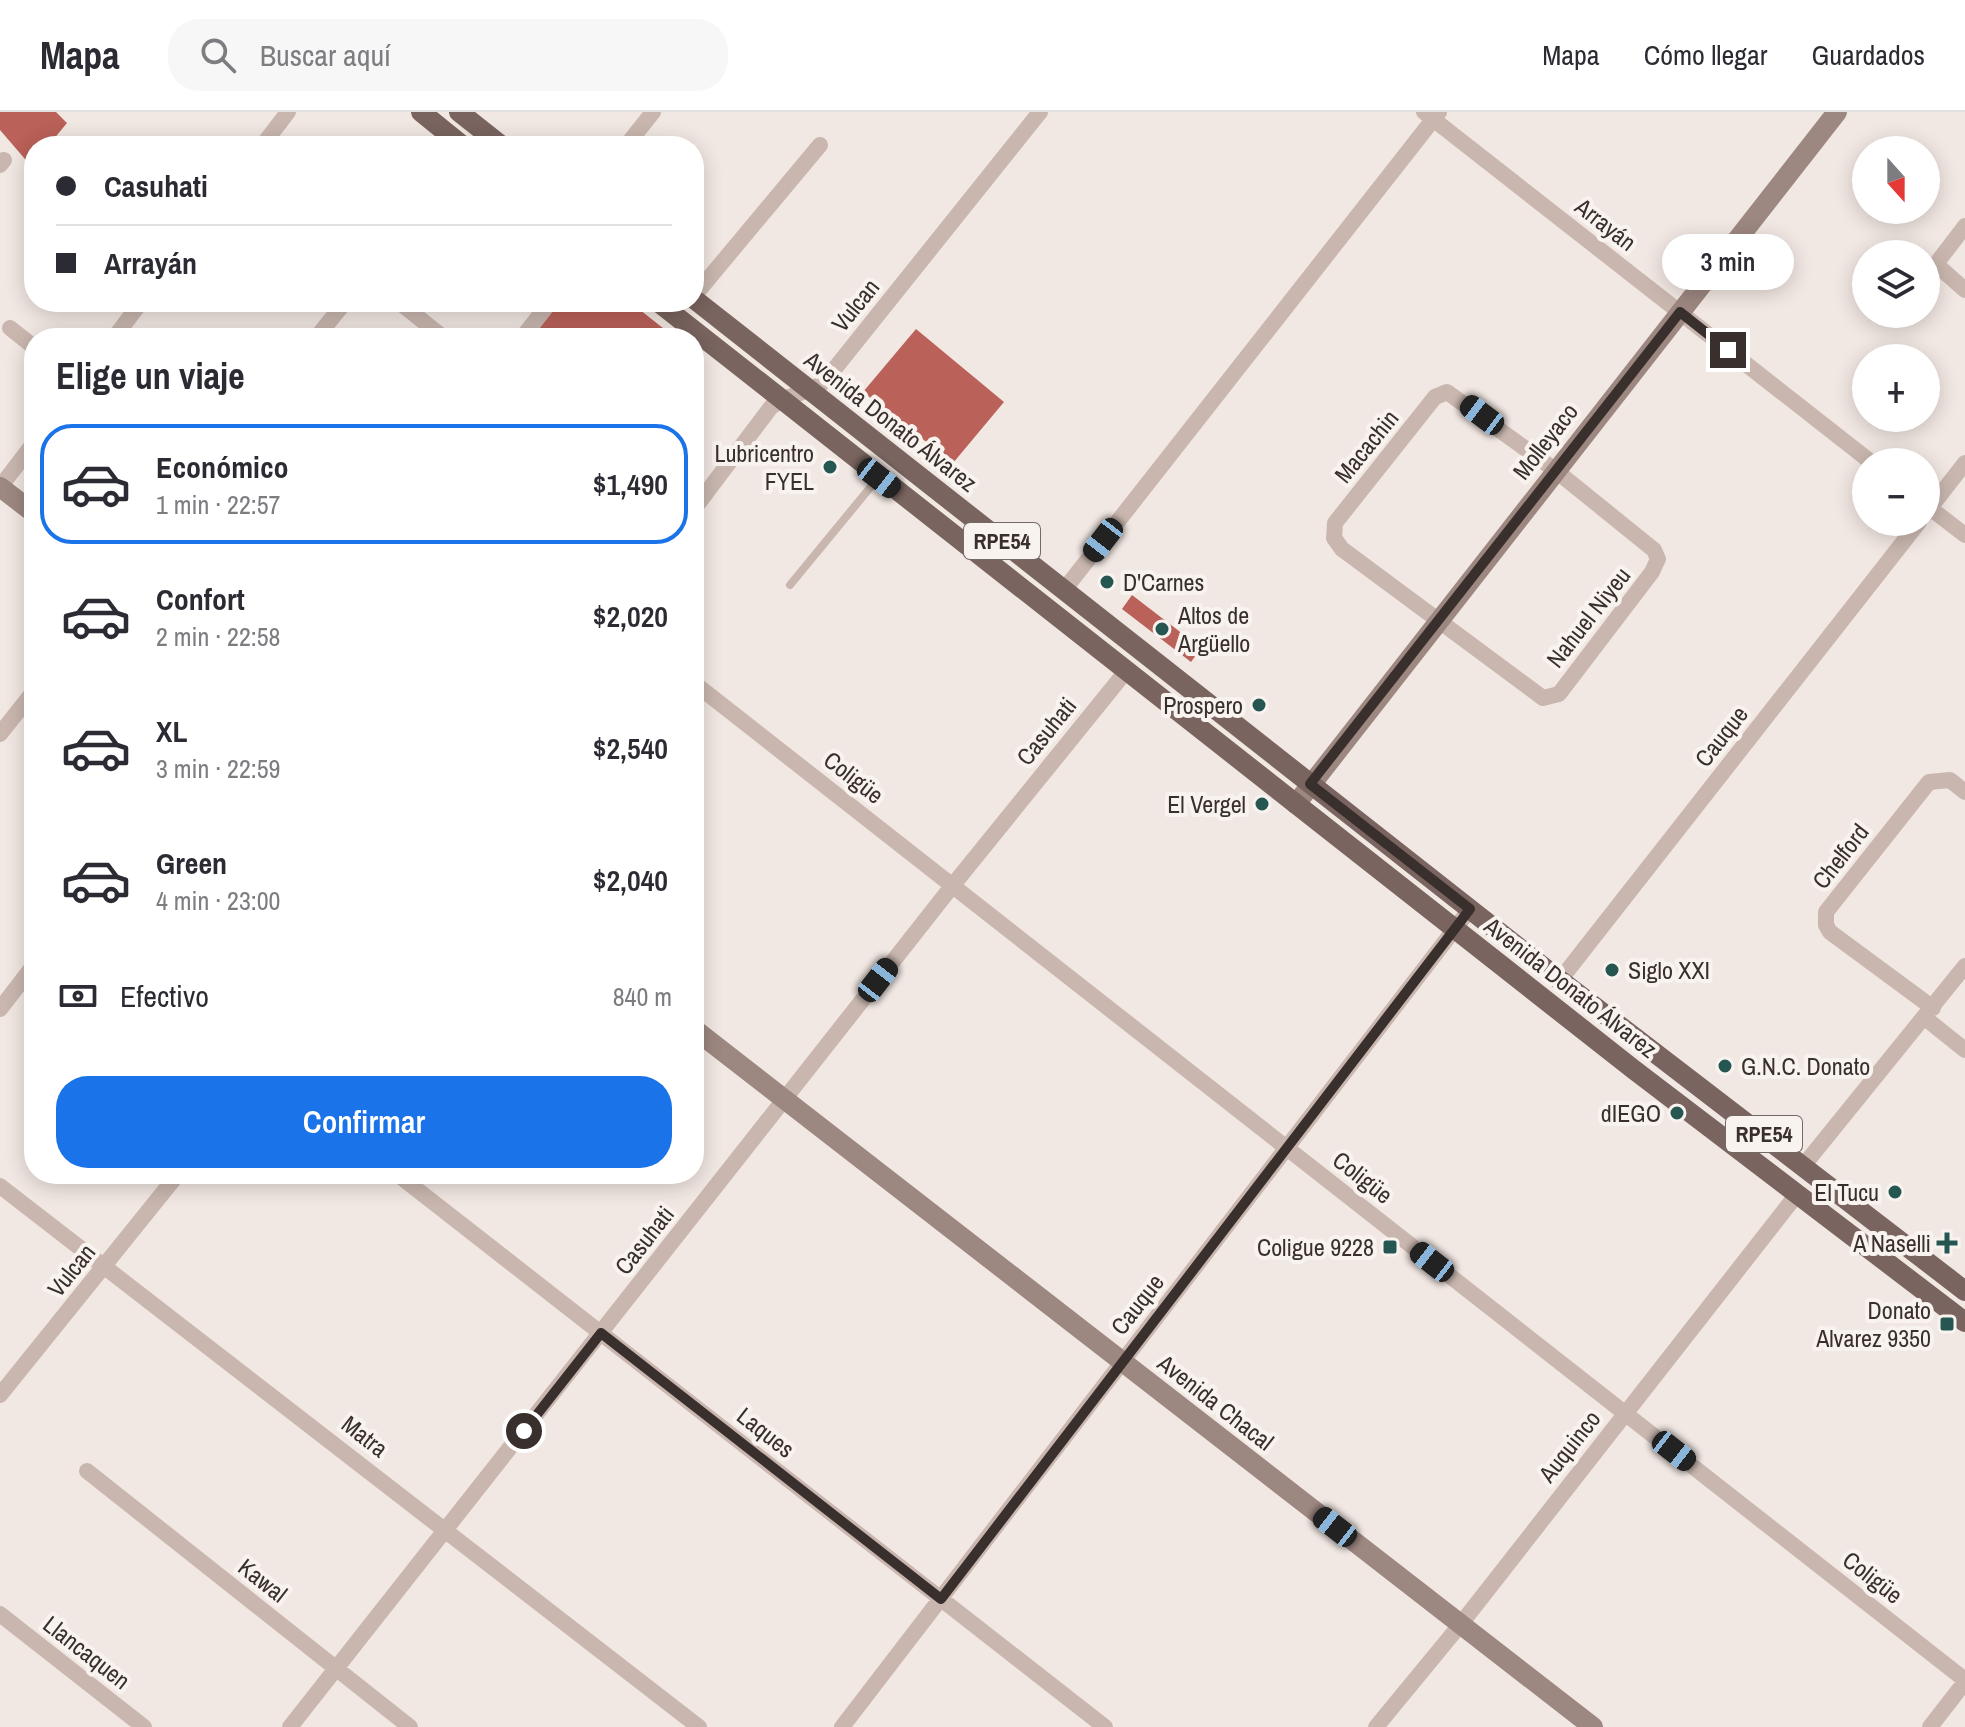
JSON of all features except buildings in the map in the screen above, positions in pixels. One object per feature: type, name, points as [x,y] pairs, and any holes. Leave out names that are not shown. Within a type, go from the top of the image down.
[{"type":"main road","points":[[421,112],[451,136]]},
{"type":"main road","points":[[459,112],[489,136]]},
{"type":"main road","name":"Molleyaco","points":[[1296,804],[1837,112]]},
{"type":"main road","name":"Avenida Donato Álvarez","points":[[704,305],[1560,980],[1965,1291]]},
{"type":"main road","name":"Avenida Donato Álvarez","points":[[670,312],[690,328]]},
{"type":"main road","name":"Avenida Donato Álvarez","points":[[704,339],[1456,929],[1965,1322]]},
{"type":"main road","points":[[0,487],[24,505]]},
{"type":"main road","name":"Avenida Chacal","points":[[704,1037],[1593,1727]]},
{"type":"street","points":[[270,136],[288,112]]},
{"type":"street","points":[[634,136],[653,112]]},
{"type":"street","name":"Vulcan","points":[[812,391],[824,382],[1040,112]]},
{"type":"street","points":[[1064,590],[1432,114]]},
{"type":"street","name":"Arrayán","points":[[1432,114],[1853,448]]},
{"type":"street","points":[[704,285],[820,145]]},
{"type":"street","points":[[1965,226],[1939,260],[1938,266],[1965,290]]},
{"type":"street","points":[[324,328],[337,312]]},
{"type":"street","points":[[412,312],[432,328]]},
{"type":"street","points":[[530,328],[542,312]]},
{"type":"street","points":[[10,328],[24,339]]},
{"type":"street","points":[[704,496],[771,407],[780,400],[812,391]]},
{"type":"street","name":"Macachin","points":[[1437,620],[1342,549],[1334,538],[1335,523],[1435,397],[1447,392],[1555,470]]},
{"type":"street","points":[[0,487],[24,456]]},
{"type":"street","points":[[1940,493],[1965,463]]},
{"type":"street","name":"Nahuel Niyeu","points":[[1437,620],[1543,698],[1559,694],[1652,572],[1658,559],[1654,550],[1555,470]]},
{"type":"street","points":[[1940,517],[1965,535]]},
{"type":"street","name":"Cauque","points":[[1560,980],[1908,536]]},
{"type":"street","name":"Casuhati","points":[[290,1727],[953,885],[1127,670]]},
{"type":"street","name":"Coligüe","points":[[704,691],[1965,1681]]},
{"type":"street","points":[[0,734],[24,704]]},
{"type":"street","name":"Chelford","points":[[1965,792],[1950,780],[1929,782],[1826,912],[1826,925],[1830,932],[1929,1013],[1965,1050]]},
{"type":"street","name":"Cauque","points":[[842,1727],[1470,909]]},
{"type":"street","points":[[1804,1165],[1965,966]]},
{"type":"street","points":[[0,1009],[24,978]]},
{"type":"street","name":"Vulcan","points":[[0,1394],[170,1184]]},
{"type":"street","name":"Laques","points":[[410,1184],[1105,1727]]},
{"type":"street","name":"Matra","points":[[0,1186],[699,1727]]},
{"type":"street","name":"Auquinco","points":[[1376,1727],[1460,1625],[1798,1193]]},
{"type":"street","name":"Kawal","points":[[87,1471],[410,1727]]},
{"type":"street","name":"Llancaquen","points":[[0,1614],[144,1727]]},
{"type":"street","points":[[1930,1727],[1965,1681]]},
{"type":"lane","points":[[790,585],[879,478]]},
{"type":"place","name":"Lubricentro FYEL","points":[[830,467]]},
{"type":"place","name":"D'Carnes","points":[[1107,582]]},
{"type":"place","name":"Altos de Argüello","points":[[1162,629]]},
{"type":"place","name":"Prospero","points":[[1259,705]]},
{"type":"place","name":"El Vergel","points":[[1262,804]]},
{"type":"place","name":"Siglo XXI","points":[[1612,970]]},
{"type":"place","name":"G.N.C. Donato","points":[[1725,1066]]},
{"type":"place","name":"dIEGO","points":[[1677,1113]]},
{"type":"place","name":"El Tucu","points":[[1895,1192]]},
{"type":"place","name":"A Naselli","points":[[1947,1243]]},
{"type":"place","name":"Coligue 9228","points":[[1390,1247]]},
{"type":"place","name":"Donato Alvarez 9350","points":[[1947,1324]]},
{"type":"route","points":[[524,1431],[601,1333],[941,1599],[1470,909],[1310,784],[1680,312],[1728,350]]}]
